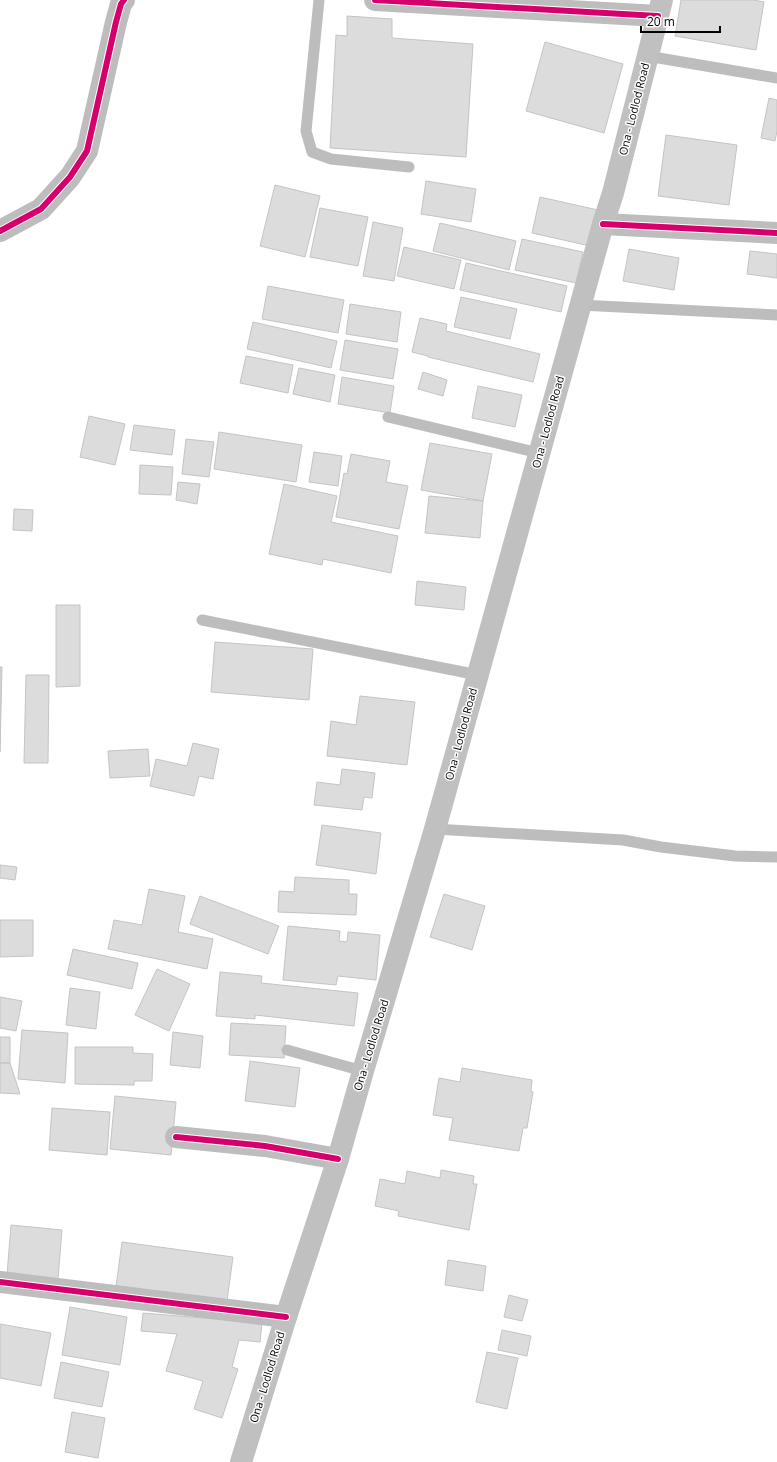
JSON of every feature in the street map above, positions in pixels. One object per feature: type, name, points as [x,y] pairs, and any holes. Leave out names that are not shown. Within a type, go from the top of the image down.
[{"type":"main road","name":"Ona - Lodlod Road","points":[[241,1462],[286,1317],[338,1159],[362,1071],[436,829],[580,305],[613,193],[660,8]]},
{"type":"street","points":[[0,231],[41,209],[70,177],[87,151],[116,22],[121,4],[124,0]]},
{"type":"street","points":[[375,0],[660,8]]},
{"type":"street","points":[[603,224],[777,233]]},
{"type":"street","points":[[176,1137],[264,1146],[338,1159]]},
{"type":"street","points":[[0,1282],[286,1317]]},
{"type":"lane","points":[[319,0],[306,132],[312,152],[331,159],[409,167]]},
{"type":"lane","points":[[647,56],[777,78]]},
{"type":"lane","points":[[580,305],[777,315]]},
{"type":"lane","points":[[388,417],[539,453]]},
{"type":"lane","points":[[202,620],[478,675]]},
{"type":"lane","points":[[436,829],[623,840],[661,847],[735,856],[777,857]]},
{"type":"lane","points":[[286,1050],[362,1071]]},
{"type":"building","points":[[681,0],[754,0],[764,2],[756,50],[675,36]]},
{"type":"building","points":[[347,16],[392,19],[392,38],[473,44],[466,157],[330,148],[336,35],[347,36]]},
{"type":"building","points":[[545,42],[623,64],[604,133],[526,111]]},
{"type":"building","points":[[769,98],[777,100],[777,131],[775,141],[761,138]]},
{"type":"building","points":[[666,135],[737,145],[729,205],[658,196]]},
{"type":"building","points":[[426,181],[476,189],[471,222],[421,214]]},
{"type":"building","points":[[275,185],[320,196],[305,257],[260,246]]},
{"type":"building","points":[[540,197],[598,210],[590,246],[532,233]]},
{"type":"building","points":[[320,208],[368,217],[358,266],[310,257]]},
{"type":"building","points":[[373,222],[403,228],[394,281],[363,276]]},
{"type":"building","points":[[440,223],[516,241],[509,270],[433,251]]},
{"type":"building","points":[[522,239],[583,252],[576,283],[515,270]]},
{"type":"building","points":[[404,247],[461,260],[454,289],[397,276]]},
{"type":"building","points":[[629,249],[679,258],[674,290],[623,281]]},
{"type":"building","points":[[750,251],[777,254],[777,278],[747,274]]},
{"type":"building","points":[[466,263],[567,286],[561,312],[460,290]]},
{"type":"building","points":[[268,286],[344,300],[338,333],[262,319]]},
{"type":"building","points":[[461,297],[517,309],[510,339],[454,327]]},
{"type":"building","points":[[350,304],[401,312],[397,342],[346,334]]},
{"type":"building","points":[[420,318],[447,324],[446,331],[540,354],[533,382],[412,352]]},
{"type":"building","points":[[253,322],[337,341],[331,368],[247,349]]},
{"type":"building","points":[[345,340],[398,349],[393,379],[340,370]]},
{"type":"building","points":[[246,356],[293,365],[288,393],[240,383]]},
{"type":"building","points":[[299,368],[335,375],[330,402],[293,394]]},
{"type":"building","points":[[423,372],[447,380],[443,396],[418,389]]},
{"type":"building","points":[[342,377],[394,386],[390,413],[338,404]]},
{"type":"building","points":[[478,386],[522,395],[515,427],[472,418]]},
{"type":"building","points":[[89,416],[125,424],[115,465],[80,457]]},
{"type":"building","points":[[134,425],[175,430],[172,455],[130,450]]},
{"type":"building","points":[[219,432],[302,445],[296,482],[214,469]]},
{"type":"building","points":[[186,439],[214,442],[209,477],[182,474]]},
{"type":"building","points":[[430,443],[492,454],[483,501],[421,490]]},
{"type":"building","points":[[314,452],[342,456],[338,486],[309,482]]},
{"type":"building","points":[[351,454],[390,461],[386,482],[408,486],[399,529],[336,517],[344,473],[347,474]]},
{"type":"building","points":[[140,465],[173,467],[171,495],[139,494]]},
{"type":"building","points":[[178,482],[200,484],[197,504],[176,500]]},
{"type":"building","points":[[284,484],[337,496],[331,522],[398,536],[391,573],[323,559],[322,565],[269,554]]},
{"type":"building","points":[[429,496],[483,501],[480,538],[425,533]]},
{"type":"building","points":[[14,509],[33,510],[32,531],[13,530]]},
{"type":"building","points":[[417,581],[466,587],[464,610],[415,605]]},
{"type":"building","points":[[56,605],[80,605],[80,686],[56,687]]},
{"type":"building","points":[[215,642],[313,649],[309,700],[211,692]]},
{"type":"building","points":[[0,667],[2,667],[0,752]]},
{"type":"building","points":[[26,675],[49,675],[48,763],[24,763]]},
{"type":"building","points":[[360,696],[415,702],[407,765],[327,756],[331,721],[356,725]]},
{"type":"building","points":[[193,743],[219,749],[213,779],[199,776],[194,796],[150,786],[156,759],[187,766]]},
{"type":"building","points":[[148,749],[150,776],[110,778],[108,751]]},
{"type":"building","points":[[342,769],[375,773],[372,798],[364,797],[362,810],[314,805],[317,782],[340,785]]},
{"type":"building","points":[[322,825],[381,833],[376,874],[316,865]]},
{"type":"building","points":[[0,865],[17,867],[15,880],[0,878]]},
{"type":"building","points":[[295,877],[349,880],[349,894],[357,894],[356,915],[278,912],[279,891],[294,892]]},
{"type":"building","points":[[149,889],[185,896],[178,932],[213,939],[207,969],[108,949],[114,920],[142,925]]},
{"type":"building","points":[[444,894],[485,906],[472,950],[430,937]]},
{"type":"building","points":[[200,896],[279,926],[268,954],[190,924]]},
{"type":"building","points":[[0,920],[33,920],[33,956],[0,957]]},
{"type":"building","points":[[288,926],[340,931],[339,941],[347,942],[348,932],[380,935],[376,980],[338,976],[336,985],[283,980]]},
{"type":"building","points":[[73,949],[138,963],[132,989],[67,975]]},
{"type":"building","points":[[157,969],[190,984],[169,1031],[135,1015]]},
{"type":"building","points":[[220,972],[262,976],[261,983],[358,993],[354,1026],[255,1015],[255,1019],[216,1016]]},
{"type":"building","points":[[70,988],[100,992],[96,1029],[66,1025]]},
{"type":"building","points":[[0,997],[22,1001],[16,1031],[0,1028]]},
{"type":"building","points":[[231,1023],[286,1026],[284,1058],[229,1055]]},
{"type":"building","points":[[22,1030],[68,1033],[65,1083],[18,1079]]},
{"type":"building","points":[[173,1032],[203,1036],[200,1068],[170,1065]]},
{"type":"building","points":[[0,1037],[10,1037],[10,1063],[0,1063]]},
{"type":"building","points":[[75,1047],[133,1047],[133,1053],[153,1054],[152,1081],[134,1081],[134,1085],[75,1084]]},
{"type":"building","points":[[250,1061],[300,1068],[295,1107],[245,1101]]},
{"type":"building","points":[[0,1063],[10,1063],[20,1094],[0,1093]]},
{"type":"building","points":[[462,1068],[532,1080],[531,1091],[533,1092],[527,1128],[523,1128],[519,1151],[449,1140],[453,1118],[433,1115],[439,1078],[460,1082]]},
{"type":"building","points":[[115,1096],[176,1102],[171,1155],[110,1149]]},
{"type":"building","points":[[52,1108],[110,1112],[107,1155],[49,1150]]},
{"type":"building","points":[[441,1170],[474,1176],[473,1184],[477,1184],[469,1230],[398,1216],[399,1211],[375,1206],[380,1179],[405,1184],[407,1171],[440,1178]]},
{"type":"building","points":[[11,1225],[62,1230],[58,1279],[7,1275]]},
{"type":"building","points":[[122,1242],[233,1257],[226,1308],[115,1294]]},
{"type":"building","points":[[448,1260],[486,1266],[483,1291],[445,1285]]},
{"type":"building","points":[[509,1295],[528,1300],[522,1321],[504,1317]]},
{"type":"building","points":[[70,1307],[127,1317],[120,1365],[62,1355]]},
{"type":"building","points":[[143,1313],[262,1323],[260,1342],[239,1340],[232,1367],[238,1369],[222,1418],[194,1409],[203,1381],[166,1371],[177,1334],[141,1331]]},
{"type":"building","points":[[0,1324],[51,1333],[41,1386],[0,1378]]},
{"type":"building","points":[[502,1330],[531,1336],[527,1356],[498,1350]]},
{"type":"building","points":[[487,1352],[518,1358],[507,1409],[476,1402]]},
{"type":"building","points":[[61,1362],[109,1372],[102,1407],[54,1398]]},
{"type":"building","points":[[72,1412],[105,1418],[98,1458],[65,1452]]},
{"type":"cycle path","points":[[0,231],[41,209],[70,177],[87,151],[116,22],[121,4],[124,0]]},
{"type":"cycle path","points":[[375,0],[658,16]]},
{"type":"cycle path","points":[[603,224],[777,233]]},
{"type":"cycle path","points":[[176,1137],[265,1146],[338,1159]]},
{"type":"cycle path","points":[[0,1282],[286,1317]]}]
